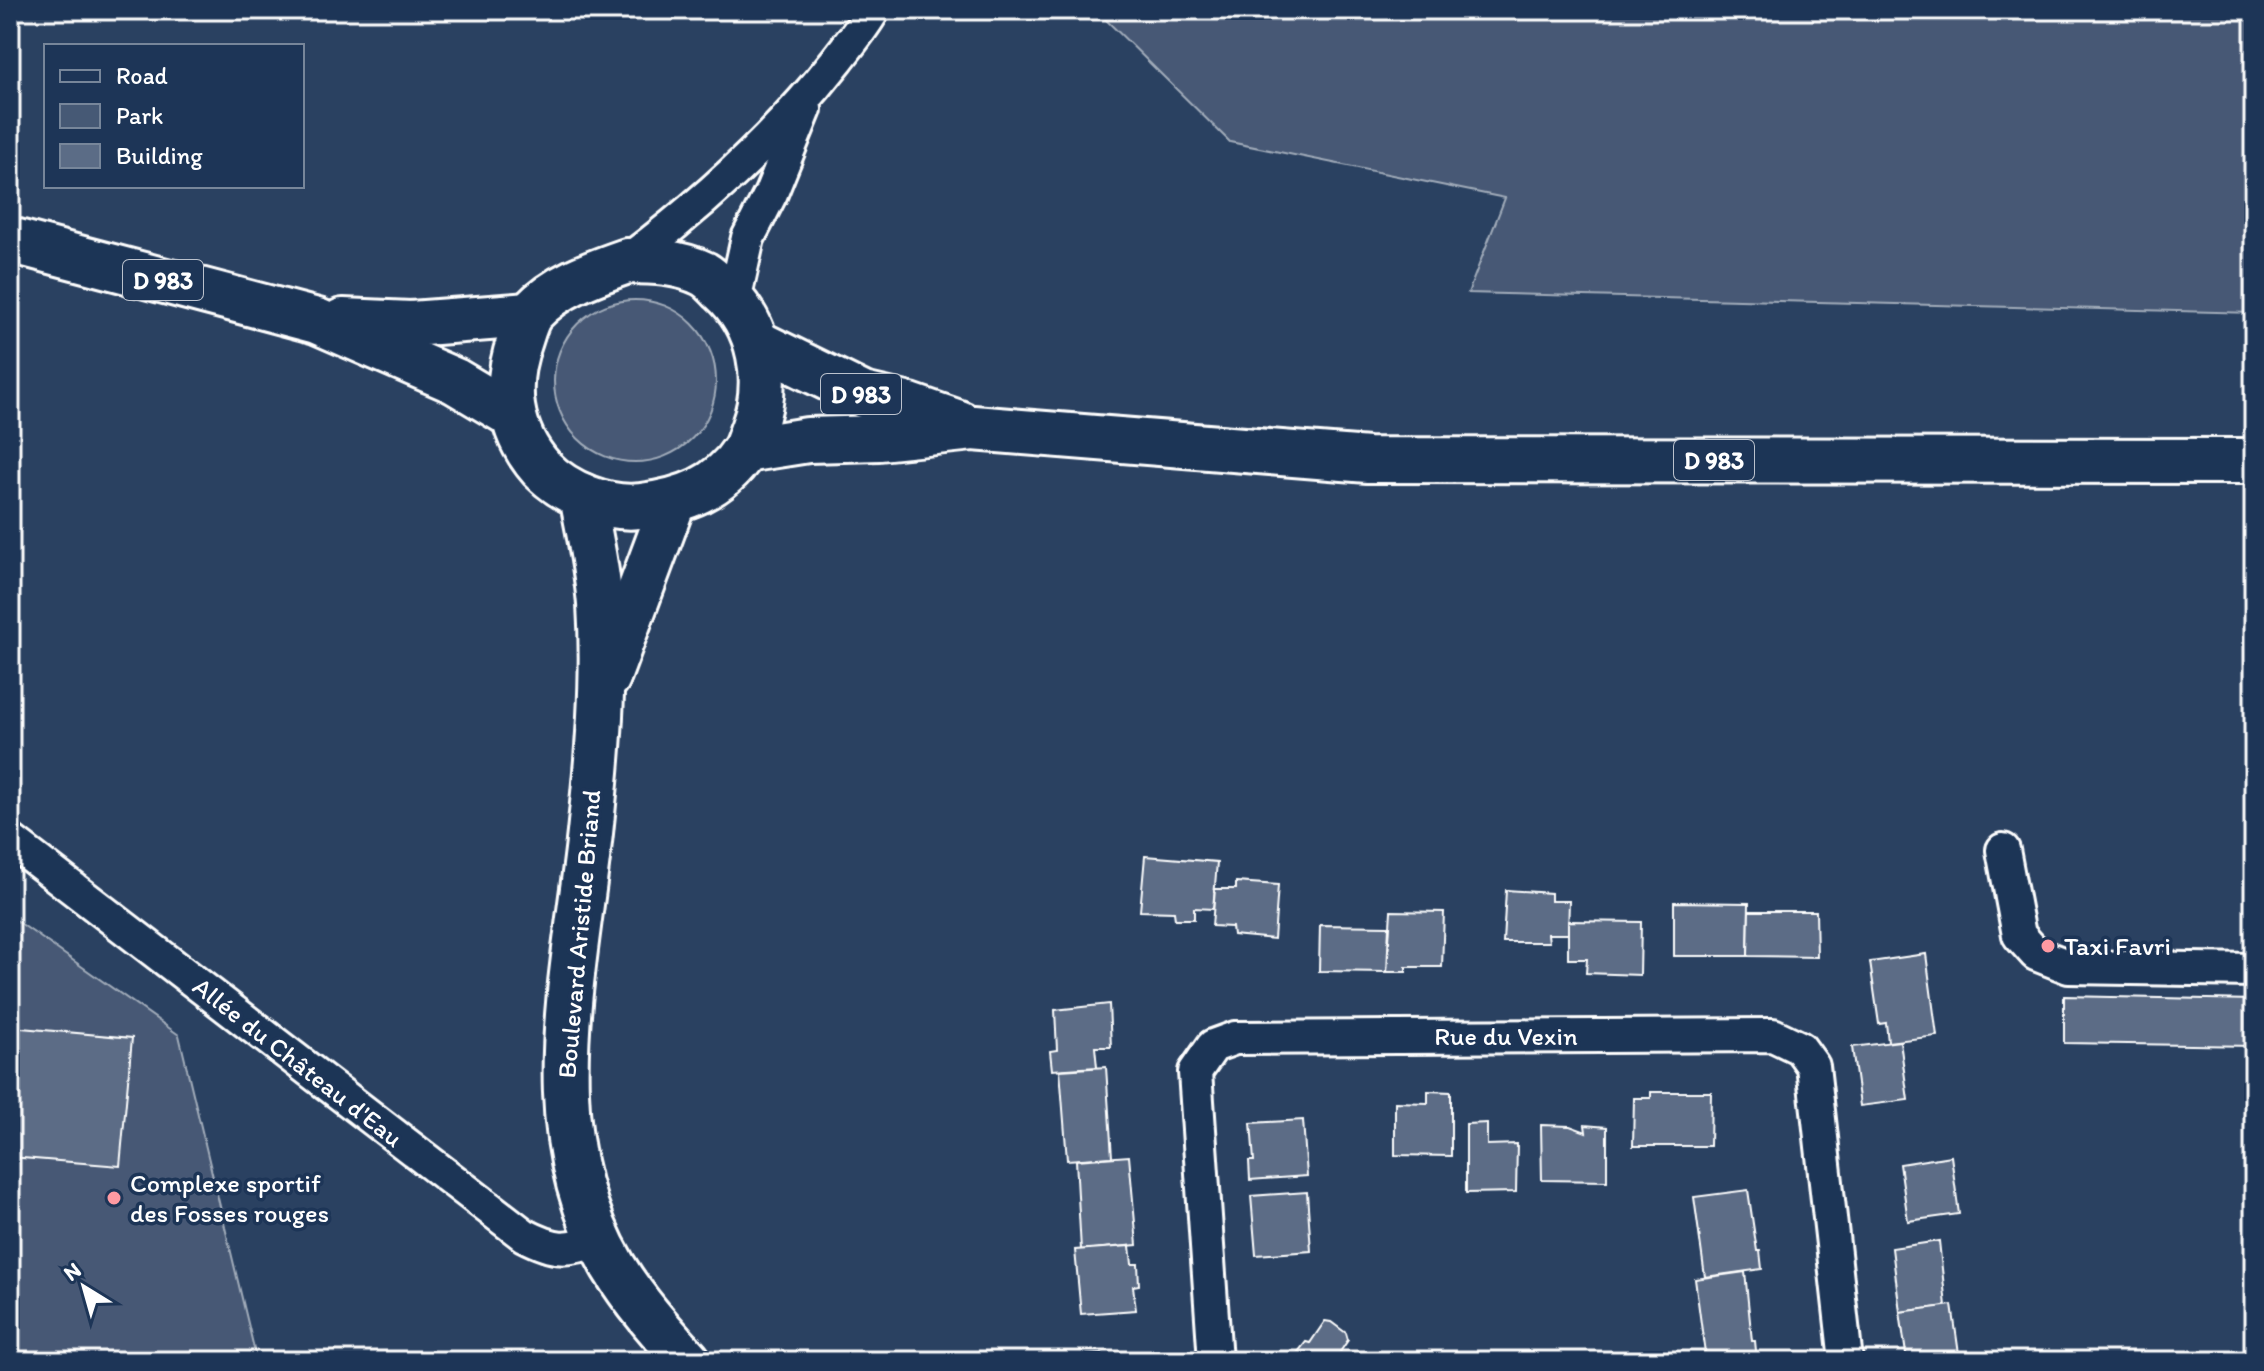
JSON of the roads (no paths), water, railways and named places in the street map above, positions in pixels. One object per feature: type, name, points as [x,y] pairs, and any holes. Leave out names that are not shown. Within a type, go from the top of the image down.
[{"type":"main road","name":"D 983","points":[[10,240],[317,321],[455,381],[512,415]]},
{"type":"main road","points":[[627,261],[660,261],[706,275],[734,301],[748,321],[757,343],[763,379],[759,413],[745,450],[718,479],[701,491],[673,502],[625,508],[582,496],[549,476],[528,453],[512,415],[509,377],[529,315],[543,302],[578,278],[627,261]]},
{"type":"main road","name":"D 983","points":[[317,321],[411,324],[529,315]]},
{"type":"main road","name":"D 983","points":[[757,343],[863,395],[910,406],[973,428]]},
{"type":"main road","name":"D 983","points":[[745,450],[808,440],[879,438],[973,428],[1368,460],[2254,461]]},
{"type":"main road","name":"Boulevard Aristide Briand","points":[[582,496],[600,603],[601,694],[564,1086],[576,1170],[599,1240],[629,1290],[686,1354]]},
{"type":"main road","name":"Boulevard Aristide Briand","points":[[601,694],[673,502]]},
{"type":"street","points":[[627,261],[684,218],[731,175],[813,91],[873,10]]},
{"type":"street","points":[[734,301],[748,238],[771,193],[813,91]]},
{"type":"street","name":"Allée du Château d'Eau","points":[[10,840],[515,1228],[542,1244],[560,1250],[599,1240]]},
{"type":"street","points":[[2003,850],[2019,935],[2036,954],[2069,967],[2254,970]]},
{"type":"street","name":"Rue du Vexin","points":[[1215,1361],[1195,1072],[1213,1046],[1235,1038],[1773,1035],[1800,1048],[1813,1066],[1846,1361]]},
{"type":"place","name":"Taxi Favri","points":[[2048,946]]},
{"type":"place","name":"Complexe sportif des Fosses rouges","points":[[114,1198]]}]
